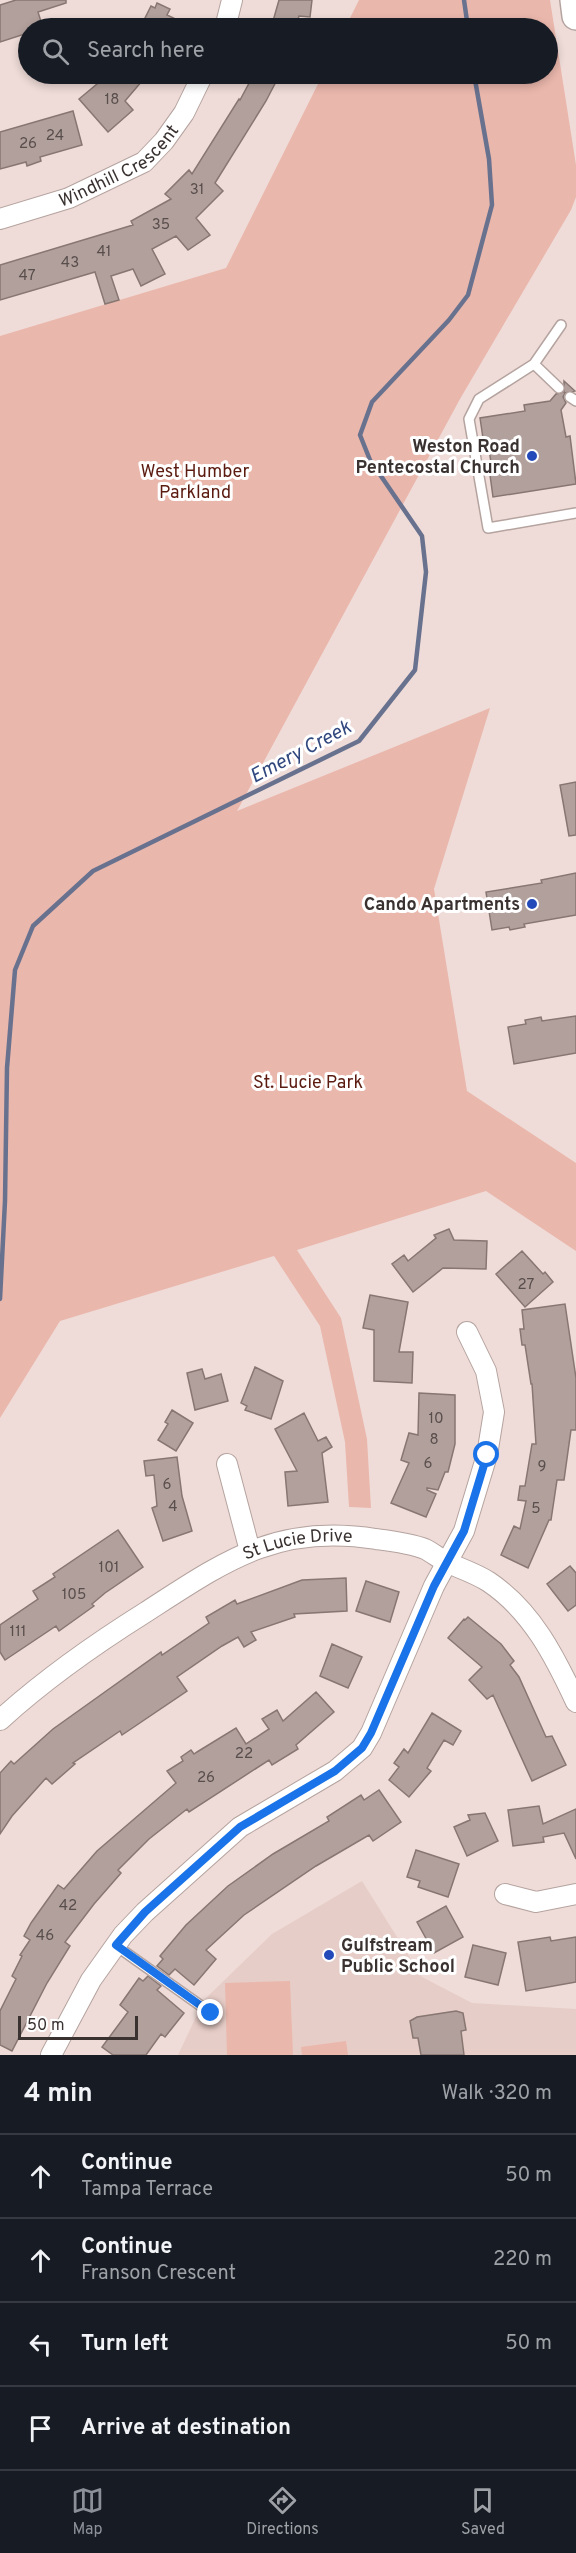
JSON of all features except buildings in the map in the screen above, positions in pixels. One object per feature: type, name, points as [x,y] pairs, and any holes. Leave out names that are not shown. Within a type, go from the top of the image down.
[{"type":"main road","points":[[574,0],[576,16]]},
{"type":"street","points":[[227,18],[231,0]]},
{"type":"street","name":"Windhill Crescent","points":[[0,219],[69,198],[144,162],[164,141],[184,112],[198,84]]},
{"type":"street","points":[[51,2055],[91,1980],[116,1945],[145,1912],[240,1827],[335,1771],[362,1748],[371,1733],[434,1586],[464,1531],[487,1455],[494,1412],[486,1371],[467,1332]]},
{"type":"street","points":[[227,1464],[250,1551]]},
{"type":"street","name":"St Lucie Drive","points":[[0,1720],[23,1699],[98,1642],[213,1568],[250,1551],[291,1538],[344,1534],[411,1544],[489,1582],[522,1612],[536,1629],[557,1662],[576,1702]]},
{"type":"street","points":[[505,1894],[536,1902],[576,1894]]},
{"type":"lane","points":[[561,325],[534,364],[479,399],[469,418],[488,528],[576,513]]},
{"type":"lane","points":[[534,364],[559,388]]},
{"type":"lane","points":[[116,1945],[211,2013]]},
{"type":"shaded area","name":"Gulfstream Public School","points":[[362,1881],[422,1977],[472,2003],[576,2009],[576,2055],[178,2055],[204,2000],[272,1934]]},
{"type":"green space","name":"West Humber Parkland","points":[[359,0],[550,0],[553,18],[350,18]]},
{"type":"green space","name":"West Humber Parkland","points":[[558,51],[576,165],[576,197],[571,210],[460,399],[237,811],[490,708],[434,889],[467,1091],[576,1163],[576,1251],[486,1191],[297,1250],[341,1318],[367,1439],[371,1508],[349,1507],[345,1442],[320,1326],[274,1256],[60,1321],[0,1418],[0,336],[226,268],[318,84],[558,84]]},
{"type":"green space","points":[[290,1981],[293,2055],[227,2055],[225,1983]]},
{"type":"green space","points":[[346,2041],[348,2055],[302,2055],[301,2047]]},
{"type":"waterway","name":"Emery Creek","points":[[464,0],[467,18]]},
{"type":"waterway","name":"Emery Creek","points":[[0,1299],[5,1201],[7,1068],[15,970],[33,926],[93,871],[359,741],[415,670],[426,572],[422,536],[370,460],[360,435],[372,402],[449,320],[468,295],[492,205],[489,159],[476,84]]},
{"type":"place","name":"Weston Road Pentecostal Church","points":[[532,456]]},
{"type":"place","name":"Cando Apartments","points":[[532,904]]},
{"type":"place","name":"Gulfstream Public School","points":[[329,1955]]},
{"type":"route","points":[[211,2013],[116,1945],[145,1912],[240,1827],[335,1771],[362,1748],[404,1660],[434,1586],[464,1531],[487,1455]]},
{"type":"park label","name":"St. Lucie Park","points":[[308,1082]]}]
